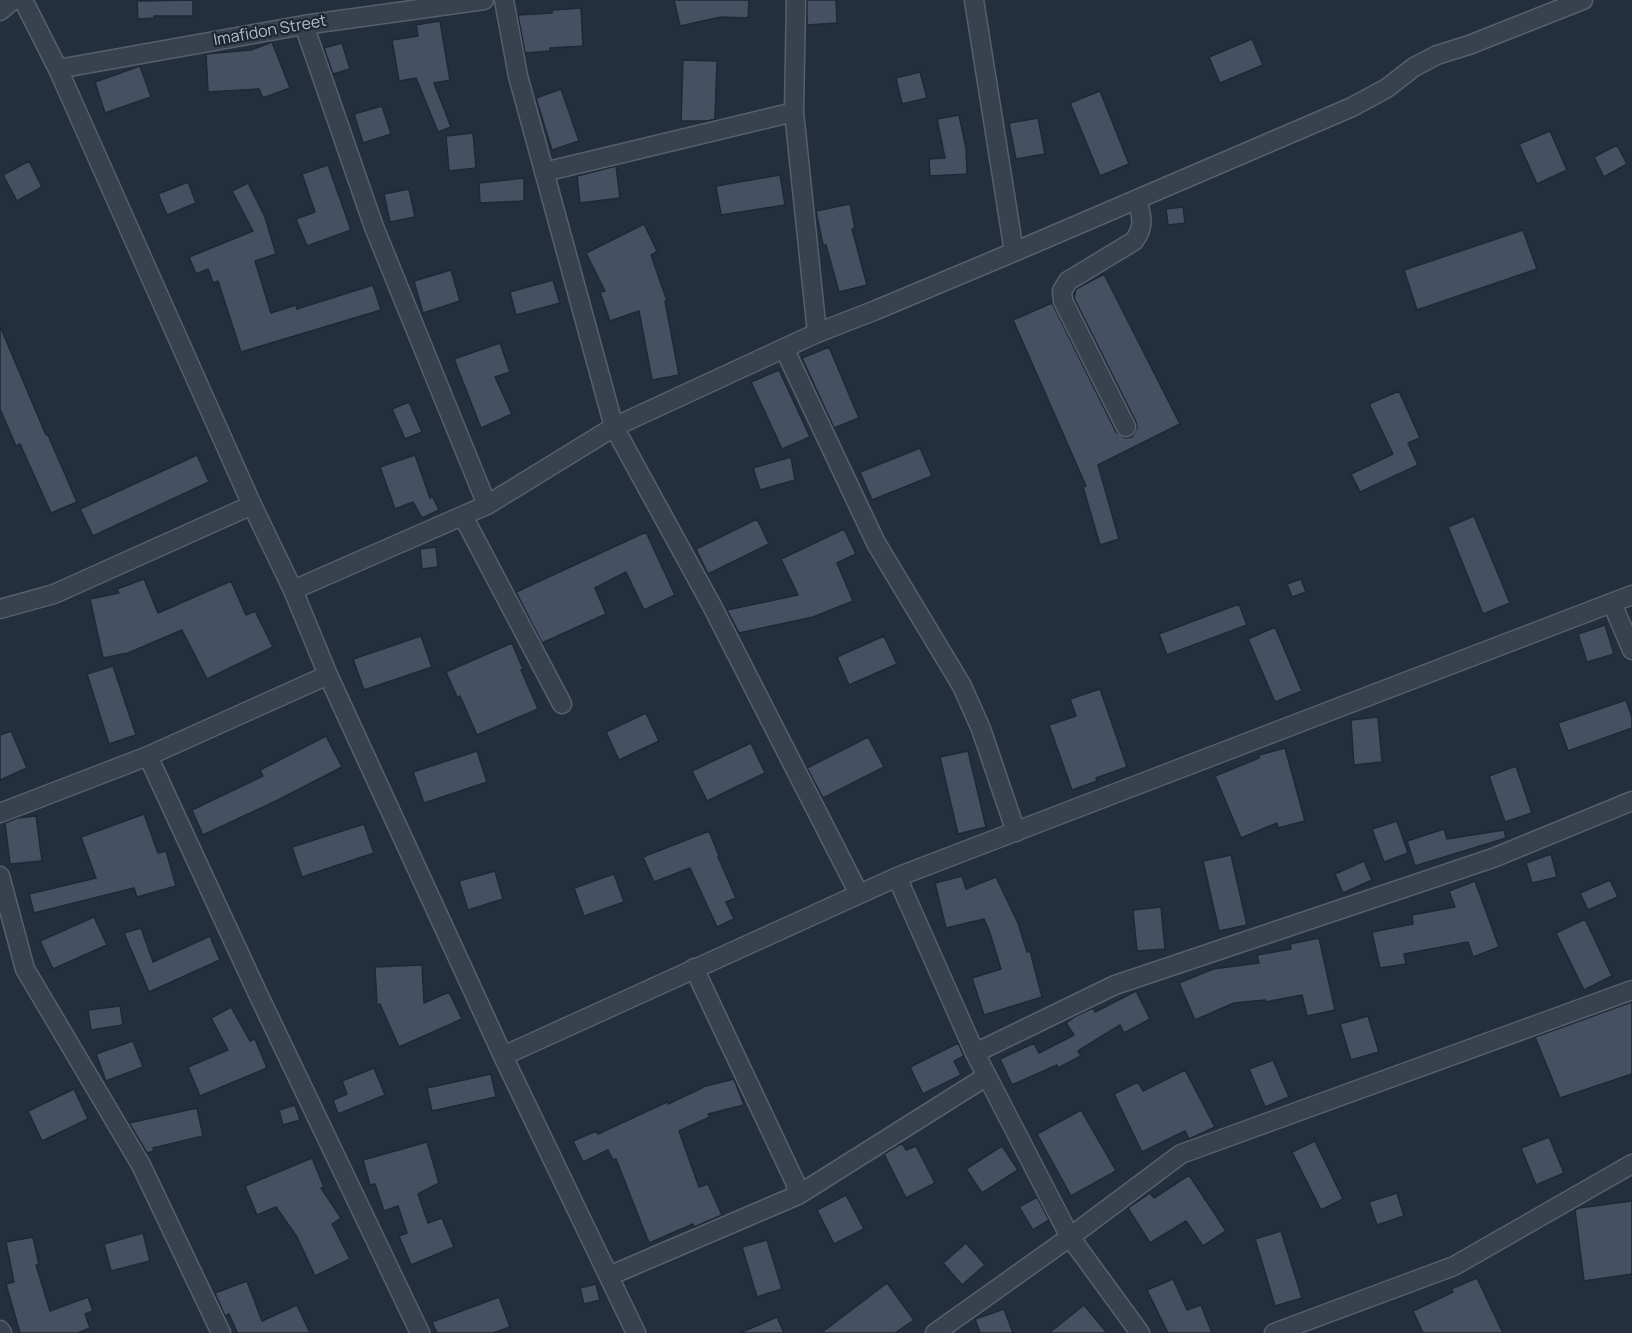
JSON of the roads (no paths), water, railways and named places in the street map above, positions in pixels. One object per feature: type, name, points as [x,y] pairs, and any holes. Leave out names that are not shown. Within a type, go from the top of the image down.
[{"type":"street","points":[[0,11],[13,0]]},
{"type":"street","points":[[23,0],[58,69],[252,505],[294,590],[328,675],[503,1056],[636,1333]]},
{"type":"street","name":"Imafidon Street","points":[[58,69],[304,25],[484,0]]},
{"type":"street","points":[[504,0],[518,76],[614,428],[711,604],[859,894]]},
{"type":"street","points":[[796,0],[794,112],[817,333]]},
{"type":"street","points":[[974,0],[1014,252]]},
{"type":"street","points":[[294,590],[487,505],[614,428],[784,348],[1352,107],[1387,88],[1414,67],[1437,55],[1469,45],[1583,0]]},
{"type":"street","points":[[304,25],[374,227],[487,505]]},
{"type":"street","points":[[544,172],[794,112]]},
{"type":"street","points":[[1126,428],[1063,301],[1062,291],[1068,280],[1134,241],[1141,231],[1143,220],[1137,199]]},
{"type":"street","points":[[784,348],[876,543],[962,686],[981,729],[1016,832]]},
{"type":"street","points":[[0,609],[54,594],[252,505]]},
{"type":"street","points":[[463,516],[562,704]]},
{"type":"street","points":[[503,1056],[897,878],[1632,595]]},
{"type":"street","points":[[1612,603],[1632,650]]},
{"type":"street","points":[[0,813],[148,756],[328,675]]},
{"type":"street","points":[[148,756],[258,994],[420,1333]]},
{"type":"street","points":[[975,1053],[1115,985],[1493,858],[1632,801]]},
{"type":"street","points":[[0,876],[25,969],[141,1165],[221,1333]]},
{"type":"street","points":[[897,878],[975,1053],[1070,1237],[1140,1333]]},
{"type":"street","points":[[694,968],[795,1182],[798,1195]]},
{"type":"street","points":[[934,1333],[1070,1237],[1181,1154],[1632,990]]},
{"type":"street","points":[[609,1276],[798,1195],[987,1076]]},
{"type":"street","points":[[1274,1333],[1454,1266],[1632,1164]]}]
